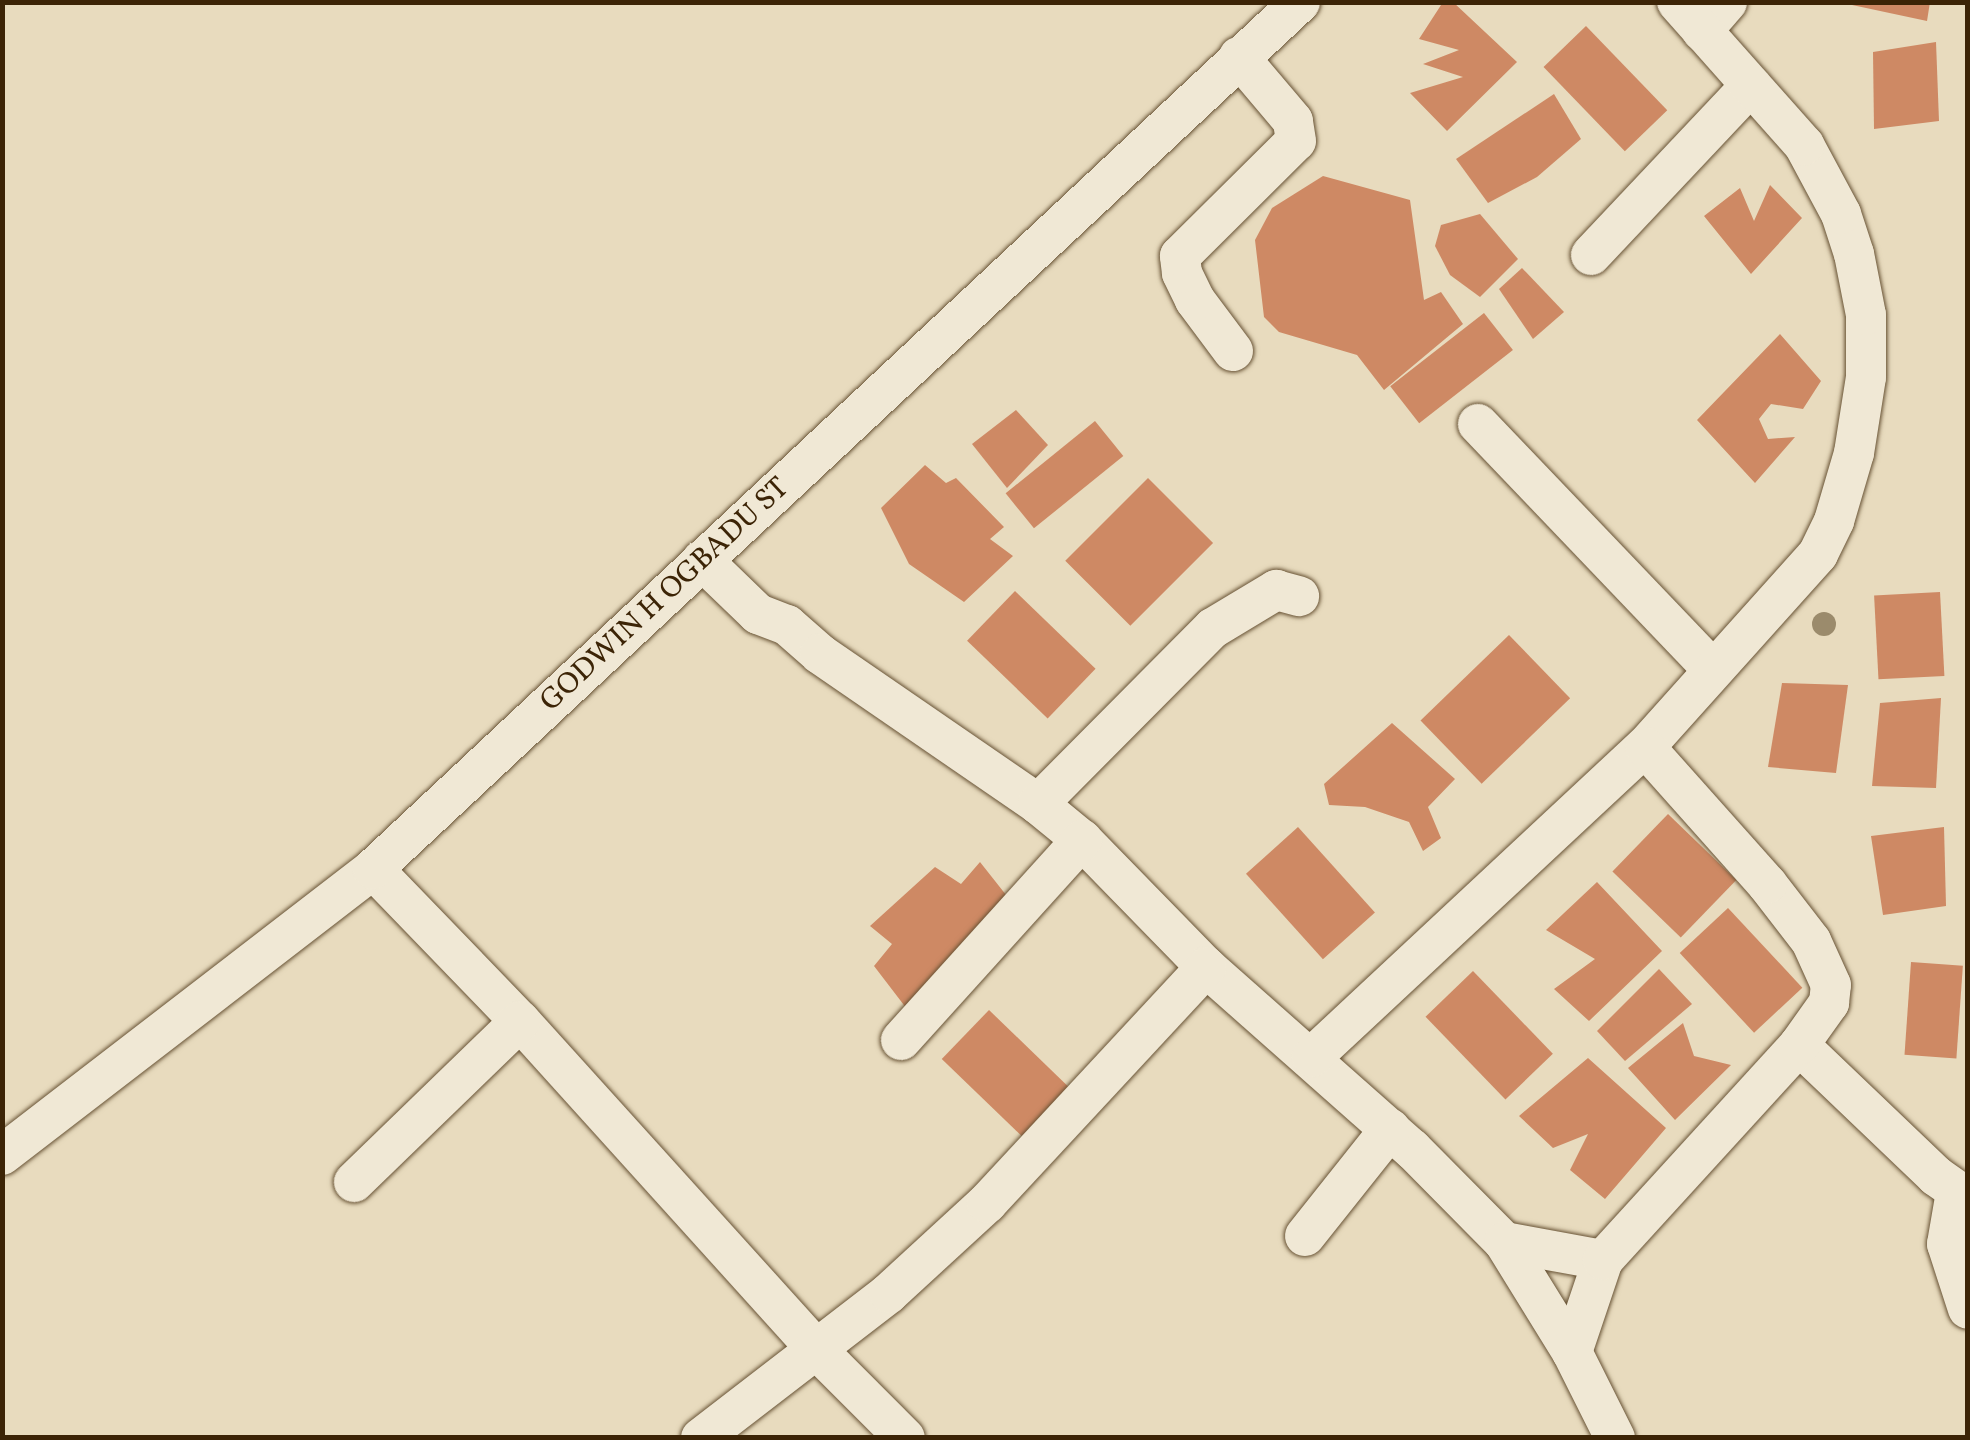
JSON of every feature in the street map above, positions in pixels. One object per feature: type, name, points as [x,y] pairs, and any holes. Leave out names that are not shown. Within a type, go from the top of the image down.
[{"type":"street","name":"GODWIN H OGBADU ST","points":[[3,1154],[373,868],[1300,2]]},
{"type":"street","points":[[1312,1058],[1645,747],[1818,554],[1834,521],[1854,452],[1866,377],[1866,316],[1841,214],[1804,144],[1751,85],[1702,12]]},
{"type":"street","points":[[1233,351],[1195,300],[1180,256],[1296,141],[1293,121],[1239,57]]},
{"type":"street","points":[[1592,255],[1751,85]]},
{"type":"street","points":[[1478,424],[1713,670]]},
{"type":"street","points":[[702,560],[758,614],[787,624],[820,654],[1038,804],[1082,840],[1206,967],[1390,1129],[1504,1242],[1572,1352],[1615,1438]]},
{"type":"street","points":[[1038,804],[1213,628],[1276,590],[1299,596]]},
{"type":"street","points":[[1572,1352],[1603,1260],[1799,1045],[1828,1004],[1831,984],[1811,940],[1767,884],[1645,747]]},
{"type":"street","points":[[901,1040],[1082,840]]},
{"type":"street","points":[[373,868],[520,1021],[815,1348],[906,1438]]},
{"type":"street","points":[[702,1438],[888,1292],[987,1202],[1206,967]]},
{"type":"street","points":[[354,1182],[520,1021]]},
{"type":"street","points":[[1799,1045],[1962,1195],[1946,1244],[1968,1309]]},
{"type":"street","points":[[1305,1236],[1390,1129]]},
{"type":"street","points":[[1504,1242],[1603,1260]]},
{"type":"building","points":[[1443,2],[1453,2],[1517,62],[1447,131],[1410,93],[1463,77],[1423,64],[1459,50],[1419,39]]},
{"type":"building","points":[[1838,2],[1930,2],[1927,21]]},
{"type":"building","points":[[1586,26],[1667,110],[1625,151],[1544,67]]},
{"type":"building","points":[[1936,42],[1939,121],[1874,129],[1873,52]]},
{"type":"building","points":[[1554,94],[1581,139],[1537,177],[1488,203],[1456,159]]},
{"type":"building","points":[[1323,176],[1410,200],[1424,300],[1441,292],[1463,324],[1384,390],[1357,355],[1279,332],[1264,317],[1255,240],[1272,208]]},
{"type":"building","points":[[1770,185],[1802,218],[1751,274],[1704,216],[1740,188],[1754,221]]},
{"type":"building","points":[[1480,214],[1518,259],[1480,297],[1450,275],[1435,246],[1441,225]]},
{"type":"building","points":[[1522,268],[1564,312],[1533,339],[1499,289]]},
{"type":"building","points":[[1484,313],[1513,350],[1419,423],[1390,386]]},
{"type":"building","points":[[1780,334],[1821,381],[1803,409],[1771,404],[1759,419],[1768,439],[1795,437],[1755,483],[1697,420]]},
{"type":"building","points":[[1016,410],[1048,445],[1007,488],[972,444]]},
{"type":"building","points":[[1095,421],[1123,456],[1034,528],[1006,493]]},
{"type":"building","points":[[925,465],[946,483],[956,478],[1004,527],[990,539],[1013,556],[964,602],[909,564],[881,508]]},
{"type":"building","points":[[1148,478],[1213,543],[1130,626],[1065,561]]},
{"type":"building","points":[[1015,591],[1096,669],[1048,718],[967,641]]},
{"type":"building","points":[[1940,592],[1944,676],[1878,679],[1874,595]]},
{"type":"building","points":[[1509,635],[1570,698],[1482,784],[1421,720]]},
{"type":"building","points":[[1782,683],[1848,685],[1836,773],[1768,767]]},
{"type":"building","points":[[1941,698],[1936,788],[1872,786],[1880,703]]},
{"type":"building","points":[[1392,723],[1455,779],[1428,807],[1441,838],[1423,851],[1409,822],[1365,807],[1329,805],[1324,784]]},
{"type":"building","points":[[1668,814],[1736,880],[1681,938],[1612,872]]},
{"type":"building","points":[[1298,827],[1375,912],[1323,959],[1246,874]]},
{"type":"building","points":[[1944,827],[1946,906],[1883,915],[1871,836]]},
{"type":"building","points":[[980,862],[1014,905],[910,1013],[874,966],[892,944],[870,926],[935,867],[961,884]]},
{"type":"building","points":[[1597,882],[1662,951],[1589,1021],[1554,989],[1595,959],[1546,930]]},
{"type":"building","points":[[1728,908],[1802,988],[1754,1033],[1680,953]]},
{"type":"building","points":[[1911,962],[1963,966],[1956,1058],[1905,1055]]},
{"type":"building","points":[[1659,969],[1692,1004],[1625,1061],[1597,1031]]},
{"type":"building","points":[[1473,971],[1553,1054],[1505,1100],[1426,1017]]},
{"type":"building","points":[[989,1010],[1071,1089],[1024,1138],[942,1059]]},
{"type":"building","points":[[1683,1023],[1694,1056],[1731,1065],[1675,1120],[1628,1068]]},
{"type":"building","points":[[1588,1058],[1666,1128],[1605,1199],[1570,1170],[1588,1134],[1553,1148],[1519,1116]]}]
